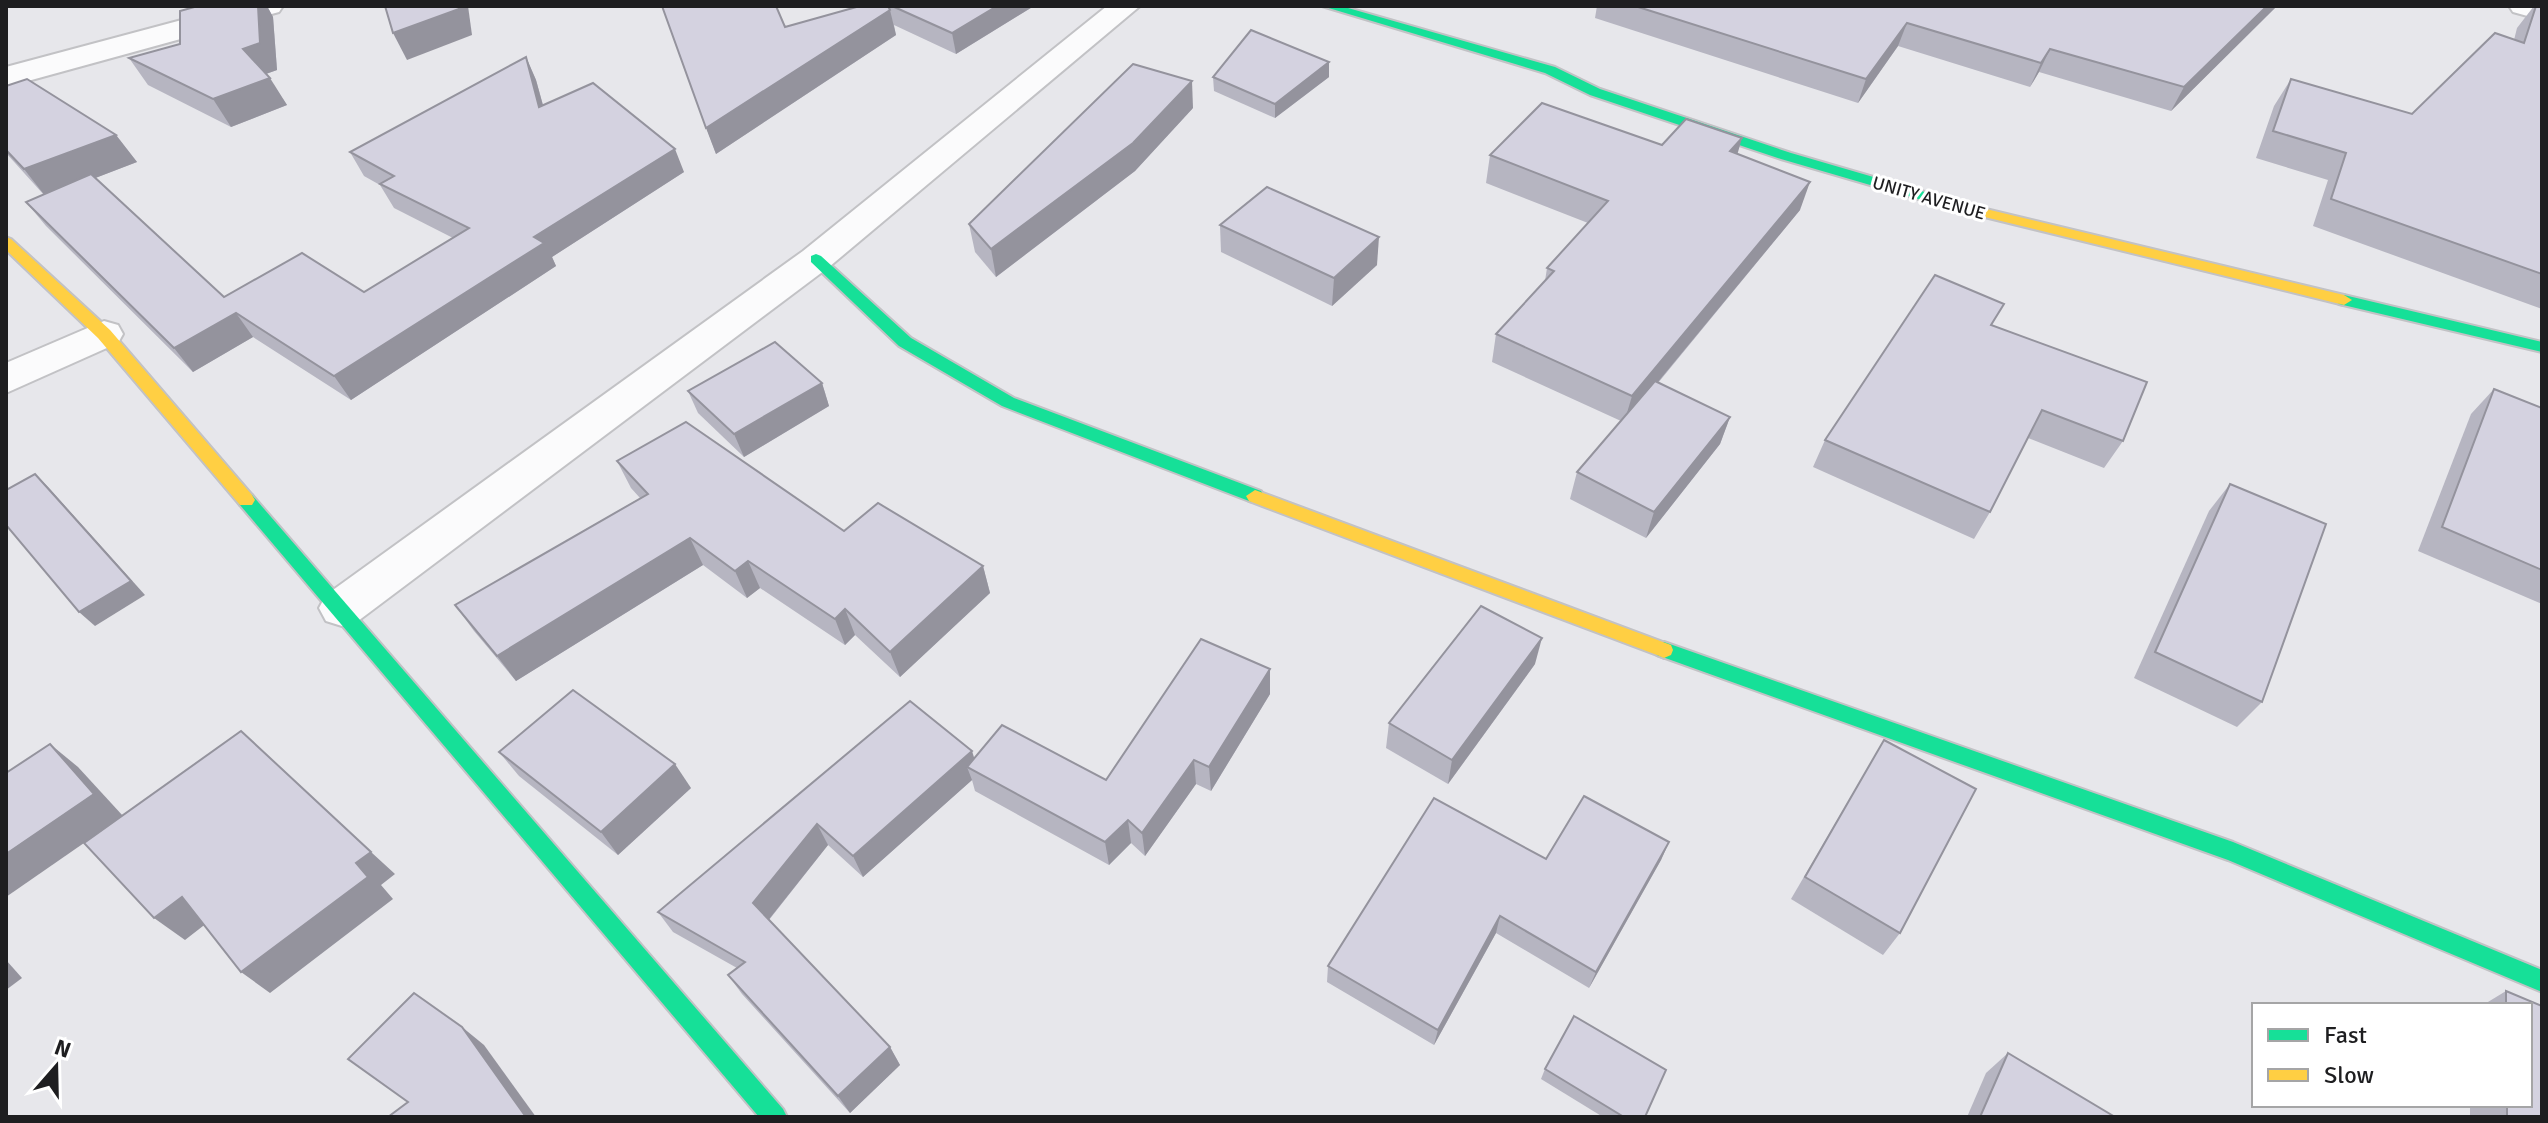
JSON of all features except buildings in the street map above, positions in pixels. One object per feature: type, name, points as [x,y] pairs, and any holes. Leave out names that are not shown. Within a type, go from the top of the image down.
[{"type":"street","points":[[6,77],[268,6]]},
{"type":"street","points":[[342,608],[816,259],[1125,6]]},
{"type":"street","name":"UNITY AVENUE","points":[[1328,6],[1550,70],[1595,92],[1786,156],[2008,221],[2542,347]]},
{"type":"street","points":[[2524,6],[2542,11]]},
{"type":"street","points":[[6,242],[104,334],[342,608],[775,1117]]},
{"type":"street","points":[[816,259],[905,342],[1008,402],[1732,676],[2233,852],[2542,981]]},
{"type":"street","points":[[6,379],[104,334]]},
{"type":"traffic: fast","points":[[1328,6],[1550,70],[1595,92],[1786,156],[1961,207]]},
{"type":"traffic: fast","points":[[816,259],[905,342],[1008,402],[1255,496]]},
{"type":"traffic: fast","points":[[2344,300],[2542,347]]},
{"type":"traffic: fast","points":[[246,500],[775,1117]]},
{"type":"traffic: fast","points":[[1664,650],[2233,852],[2542,981]]},
{"type":"traffic: slow","points":[[1961,207],[2344,300]]},
{"type":"traffic: slow","points":[[6,242],[104,334],[246,500]]},
{"type":"traffic: slow","points":[[1255,496],[1664,650]]}]
